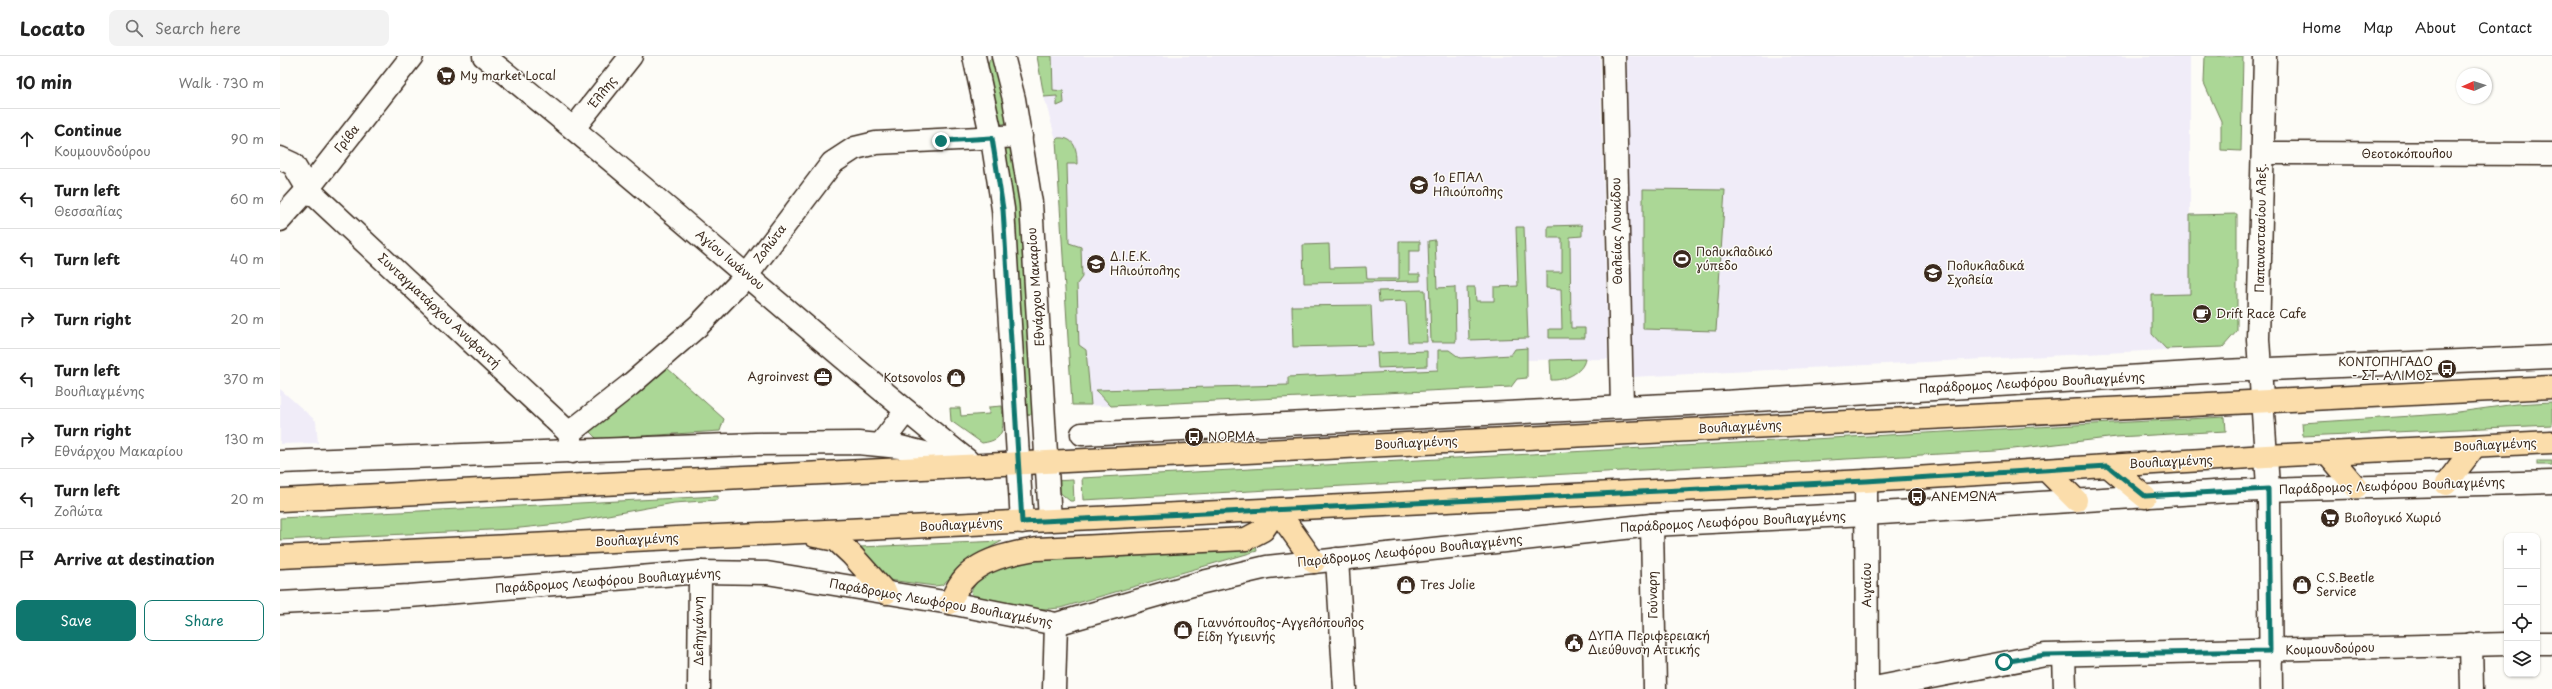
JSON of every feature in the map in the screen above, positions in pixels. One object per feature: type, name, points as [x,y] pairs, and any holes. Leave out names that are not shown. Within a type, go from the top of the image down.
[{"type":"main road","name":"Βουλιαγμένης","points":[[280,500],[2552,387]]},
{"type":"main road","name":"Βουλιαγμένης","points":[[280,557],[1866,481],[2266,456],[2552,442]]},
{"type":"main road","points":[[2446,484],[2475,446]]},
{"type":"main road","points":[[2328,454],[2356,487]]},
{"type":"main road","points":[[2108,466],[2145,496]]},
{"type":"main road","points":[[2046,470],[2076,500]]},
{"type":"main road","points":[[950,603],[962,581],[975,570],[1007,554],[1072,546],[1246,538],[1263,530],[1277,510],[1314,562]]},
{"type":"main road","points":[[802,532],[836,540],[851,554],[886,593]]},
{"type":"street","name":"Γρίβα","points":[[280,220],[308,189],[412,56]]},
{"type":"street","name":"Αγίου Ιωάννου","points":[[484,56],[574,128],[906,411],[974,465]]},
{"type":"street","name":"Έλλης","points":[[574,128],[631,56]]},
{"type":"street","points":[[974,56],[992,138],[1003,209],[1022,522]]},
{"type":"street","name":"Εθνάρχου Μακαρίου","points":[[1003,56],[1021,136],[1031,203],[1050,520]]},
{"type":"street","name":"Θαλείας Λουκίδου","points":[[1614,56],[1622,406]]},
{"type":"street","name":"Παπαναστασίου Αλεξ.","points":[[2265,56],[2258,339],[2268,489],[2271,689]]},
{"type":"street","name":"Ζολώτα","points":[[571,443],[630,385],[699,325],[747,274],[832,163],[855,148],[876,143],[1021,136]]},
{"type":"street","name":"Θεοτοκόπουλου","points":[[2263,154],[2552,154]]},
{"type":"street","name":"Συνταγματάρχου Ανυφαντή","points":[[280,158],[293,164],[308,189],[571,443]]},
{"type":"street","name":"Παράδρομος Λεωφόρου Βουλιαγμένης","points":[[1082,434],[1622,406],[1708,403],[2261,370],[2552,357]]},
{"type":"street","points":[[881,444],[906,411]]},
{"type":"street","points":[[280,462],[571,443],[881,444],[916,450],[974,465]]},
{"type":"street","name":"Αιγαίου","points":[[1866,481],[1868,689]]},
{"type":"street","name":"Παράδρομος Λεωφόρου Βουλιαγμένης","points":[[280,603],[409,596],[700,572],[767,573],[950,603],[1056,624],[1236,574],[1337,559],[1652,525],[1866,514],[2268,489],[2552,482]]},
{"type":"street","name":"Γούναρη","points":[[1652,525],[1655,689]]},
{"type":"street","points":[[1337,559],[1345,689]]},
{"type":"street","name":"Δεληγιάννη","points":[[699,689],[700,572]]},
{"type":"street","points":[[1054,689],[1056,624]]},
{"type":"street","points":[[2540,644],[2552,643]]},
{"type":"street","points":[[2471,644],[2472,689]]},
{"type":"street","name":"Κουμουνδούρου","points":[[1868,689],[2029,657],[2504,644]]},
{"type":"street","points":[[2064,655],[2065,689]]},
{"type":"shaded area","points":[[1037,56],[1600,56],[1608,359],[1527,360],[1527,378],[1517,379],[1511,387],[1111,406],[1072,405],[1056,140],[1044,97]]},
{"type":"shaded area","name":"Πολυκλαδικά Σχολεία","points":[[1627,56],[2190,56],[2190,214],[2237,214],[2223,347],[1631,377]]},
{"type":"shaded area","points":[[280,389],[316,421],[318,443],[280,444]]},
{"type":"green space","points":[[1037,56],[1052,56],[1053,90],[1063,91],[1064,103],[1057,106],[1057,96],[1044,97]]},
{"type":"green space","points":[[2205,56],[2243,56],[2241,151],[2221,150],[2221,121],[2204,83]]},
{"type":"green space","points":[[995,58],[1007,123],[998,125],[988,65],[990,59]]},
{"type":"green space","points":[[1058,138],[1064,138],[1071,142],[1074,145],[1076,153],[1077,164],[1067,164],[1069,243],[1081,247],[1082,277],[1077,284],[1079,345],[1086,350],[1091,405],[1072,405],[1056,140]]},
{"type":"green space","points":[[1011,145],[1023,211],[1035,414],[1025,415],[1004,151],[1005,148]]},
{"type":"green space","name":"Πολυκλαδικό γύπεδο","points":[[1643,189],[1725,190],[1716,331],[1643,329]]},
{"type":"green space","points":[[2237,214],[2237,331],[2223,347],[2166,349],[2152,334],[2152,295],[2190,294],[2190,215]]},
{"type":"green space","points":[[1582,225],[1582,236],[1570,237],[1571,328],[1585,328],[1585,338],[1549,338],[1549,329],[1562,329],[1561,289],[1546,288],[1546,272],[1562,272],[1562,238],[1548,238],[1548,226]]},
{"type":"green space","points":[[1516,227],[1524,227],[1528,338],[1469,340],[1467,287],[1475,287],[1476,301],[1494,301],[1494,287],[1518,286]]},
{"type":"green space","points":[[1435,240],[1437,288],[1455,287],[1456,342],[1431,342],[1428,241]]},
{"type":"green space","points":[[1399,241],[1420,241],[1420,251],[1409,251],[1409,274],[1420,274],[1420,281],[1304,283],[1303,245],[1329,244],[1330,268],[1366,267],[1367,279],[1399,279]]},
{"type":"green space","points":[[1425,290],[1427,342],[1408,342],[1406,301],[1379,302],[1378,291]]},
{"type":"green space","points":[[1371,305],[1373,345],[1293,347],[1292,306]]},
{"type":"green space","points":[[1527,348],[1527,378],[1517,379],[1511,387],[1111,406],[1096,390],[1288,385],[1288,377],[1438,370],[1438,350],[1449,350],[1460,358],[1511,355],[1515,349]]},
{"type":"green space","points":[[1427,351],[1427,366],[1378,368],[1377,353]]},
{"type":"green space","points":[[1585,359],[1581,368],[1577,372],[1561,379],[1551,380],[1550,360]]},
{"type":"green space","points":[[666,367],[724,419],[720,431],[597,439],[586,428]]},
{"type":"green space","points":[[2552,402],[2552,425],[2303,436],[2302,423],[2444,414],[2516,404]]},
{"type":"green space","points":[[1002,406],[1002,431],[996,439],[990,441],[982,443],[951,421],[950,408],[960,408],[961,416],[989,414],[989,407]]},
{"type":"green space","points":[[2225,417],[2226,431],[2117,437],[1996,451],[1083,500],[1082,478]]},
{"type":"green space","points":[[2537,461],[2552,461],[2552,465],[2537,465]]},
{"type":"green space","points":[[1073,480],[1074,501],[1070,501],[1051,485],[1053,481]]},
{"type":"green space","points":[[718,496],[718,500],[674,503],[558,524],[511,529],[280,540],[280,518]]},
{"type":"green space","points":[[1002,541],[973,557],[942,585],[935,586],[889,580],[860,547]]},
{"type":"green space","points":[[1256,546],[1257,551],[1060,608],[1028,608],[974,597],[971,592],[975,585],[985,575],[999,568],[1021,561]]},
{"type":"place","name":"My market Local","points":[[446,76]]},
{"type":"place","name":"1ο ΕΠΑΛ Ηλιούπολης","points":[[1419,185]]},
{"type":"place","name":"Πολυκλαδικό γύπεδο","points":[[1682,259]]},
{"type":"place","name":"Δ.Ι.Ε.Κ. Ηλιούπολης","points":[[1096,264]]},
{"type":"place","name":"Πολυκλαδικά Σχολεία","points":[[1933,273]]},
{"type":"place","name":"Drift Race Cafe","points":[[2202,314]]},
{"type":"place","name":"ΚΟΝΤΟΠΗΓΑΔΟ - ΣΤ. ΑΛΙΜΟΣ","points":[[2447,369]]},
{"type":"place","name":"Agroinvest","points":[[823,377]]},
{"type":"place","name":"Kotsovolos","points":[[956,378]]},
{"type":"place","name":"ΝΟΡΜΑ","points":[[1194,437]]},
{"type":"place","name":"ΑΝΕΜΩΝΑ","points":[[1917,497]]},
{"type":"place","name":"Βιολογικό Χωριό","points":[[2330,518]]},
{"type":"place","name":"Tres Jolie","points":[[1406,585]]},
{"type":"place","name":"C.S.Beetle Service","points":[[2302,585]]},
{"type":"place","name":"Γιαννόπουλος-Αγγελόπουλος Είδη Υγιεινής","points":[[1183,630]]},
{"type":"place","name":"ΔΥΠΑ Περιφερειακή Διεύθυνση Αττικής","points":[[1574,643]]},
{"type":"route","points":[[941,141],[992,138],[1003,209],[1022,522],[1077,518],[1277,510],[1866,481],[2108,466],[2145,496],[2268,489],[2270,651],[2045,655],[2004,662]]}]
